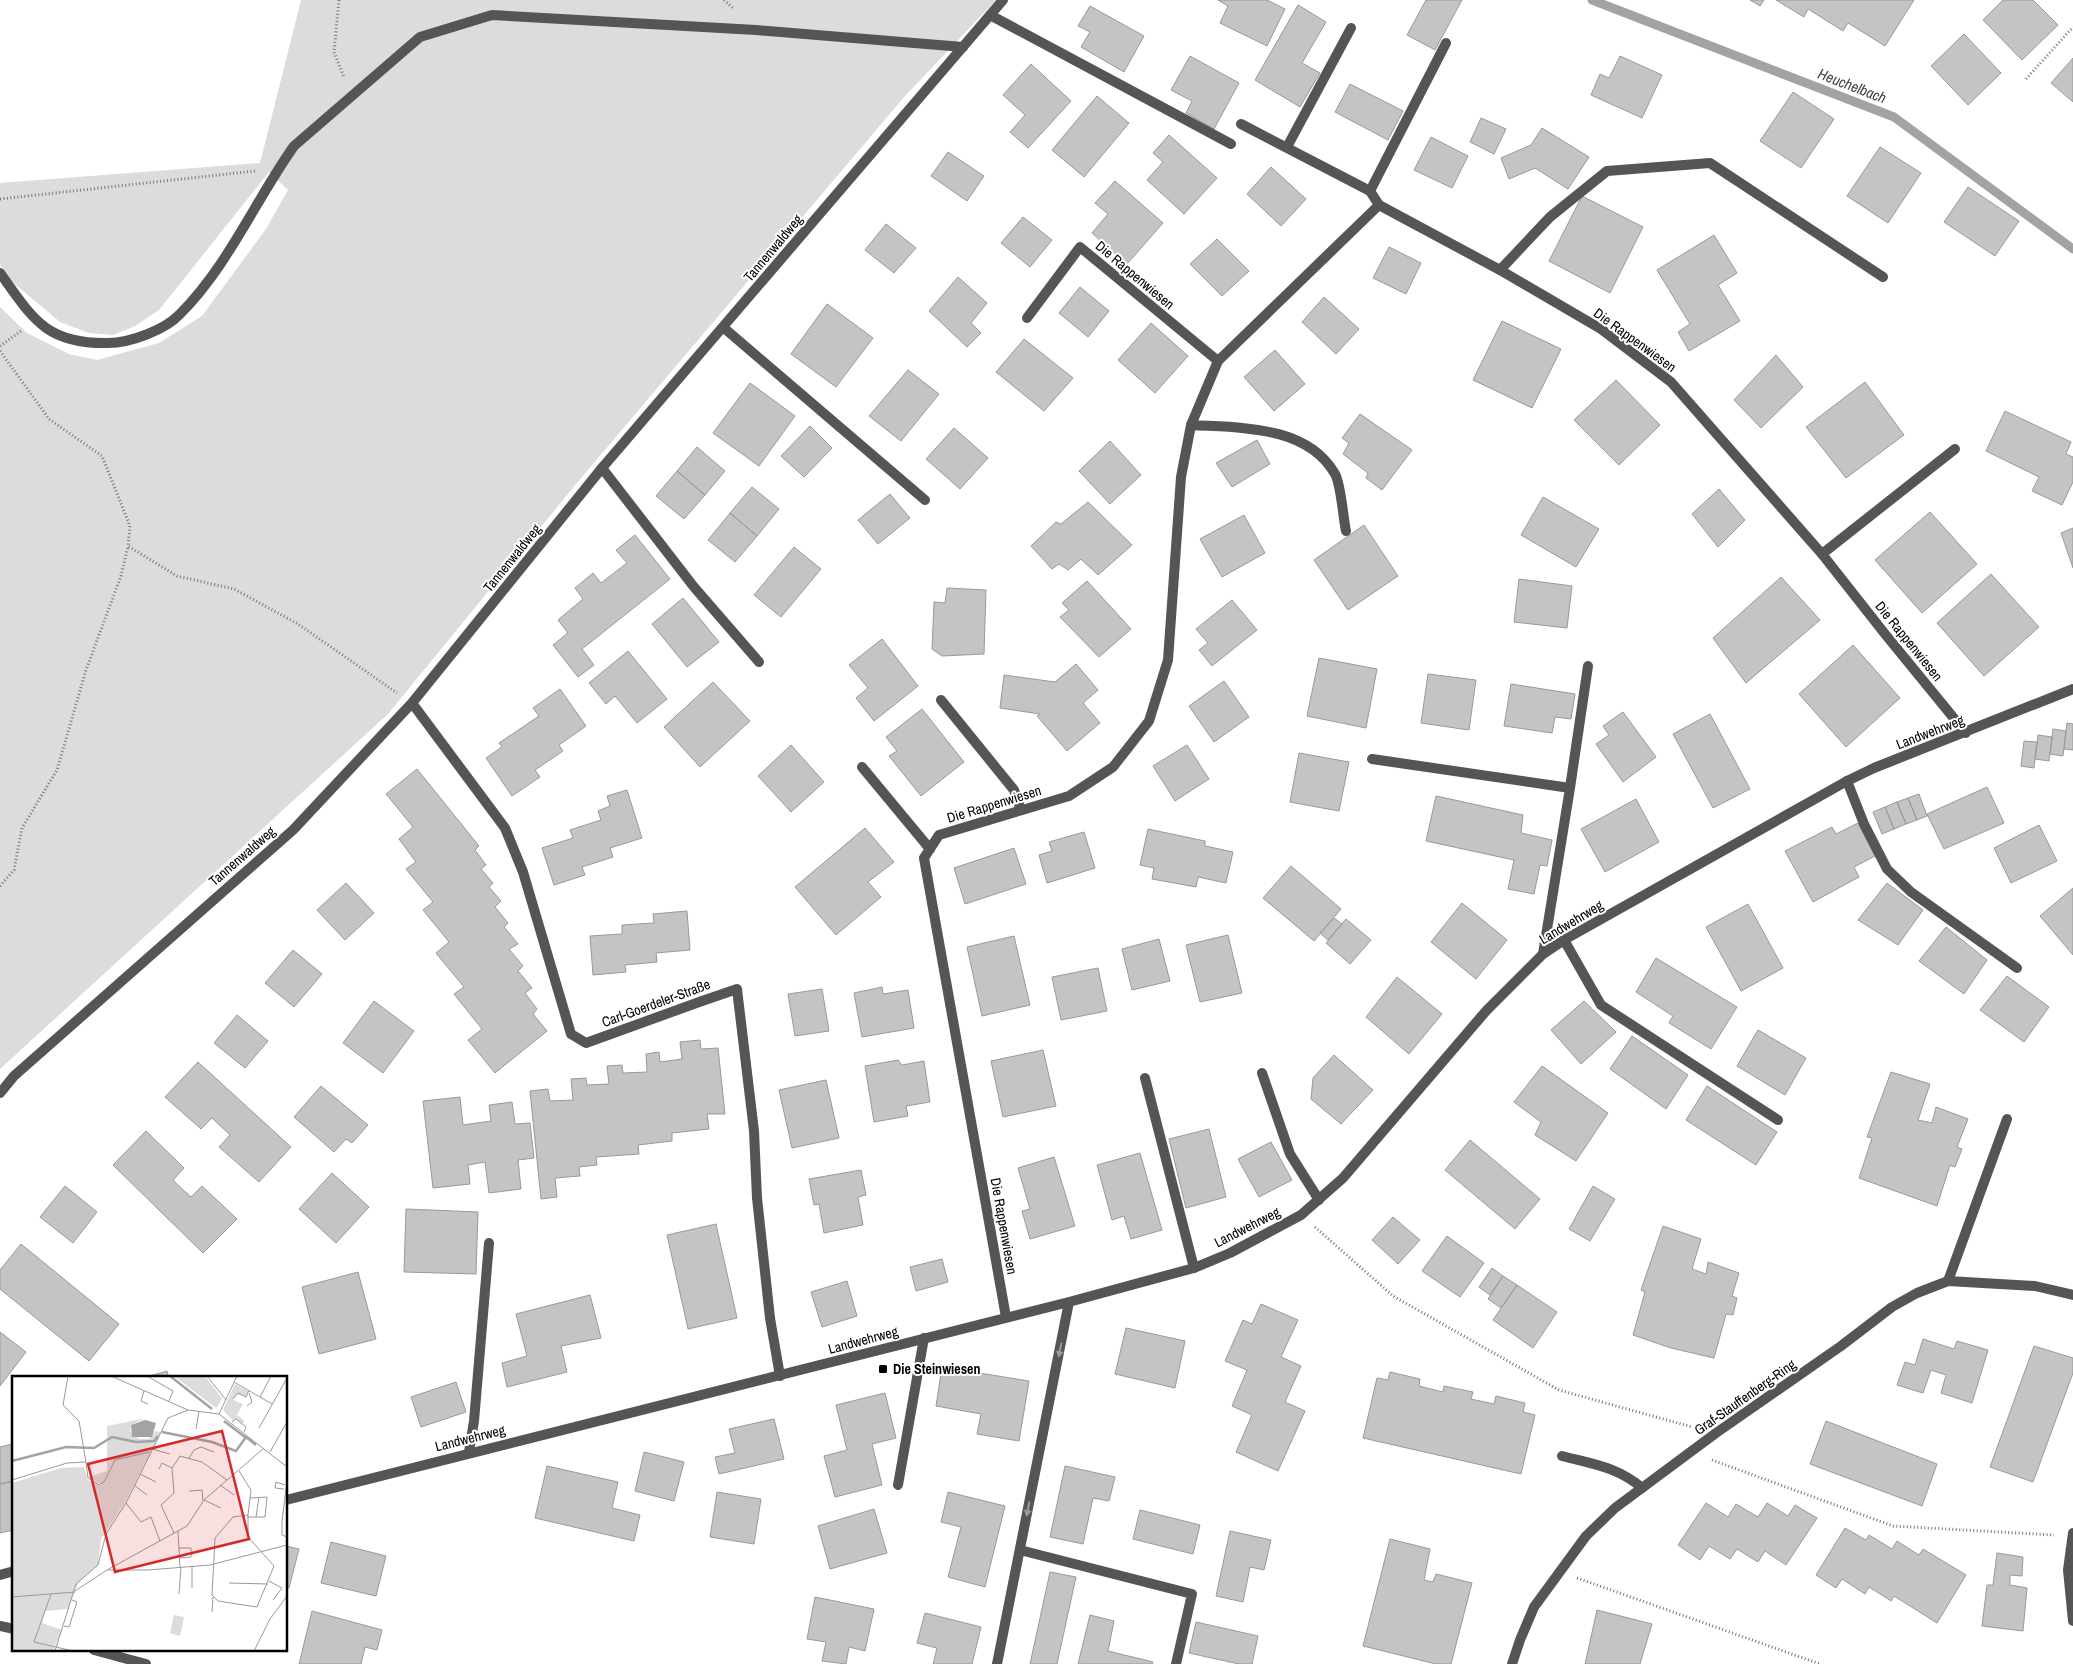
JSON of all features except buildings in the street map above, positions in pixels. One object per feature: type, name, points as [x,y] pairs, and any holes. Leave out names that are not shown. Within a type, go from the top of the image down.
[{"type":"street","name":"Tannenwaldweg","points":[[0,1093],[14,1076],[293,830],[412,703],[602,468],[724,328],[1003,0]]},
{"type":"street","points":[[0,273],[35,320],[51,332],[69,340],[88,344],[115,343],[143,337],[179,315],[207,281],[236,240],[278,169],[294,146],[420,38],[492,15],[756,30],[963,47]]},
{"type":"street","points":[[990,15],[1230,144]]},
{"type":"street","points":[[1287,147],[1351,28]]},
{"type":"street","points":[[1370,191],[1446,43]]},
{"type":"street","points":[[1241,124],[1370,191],[1379,205]]},
{"type":"street","points":[[1500,270],[1550,217],[1607,171],[1710,163],[1883,276]]},
{"type":"street","name":"Die Rappenwiesen","points":[[1006,1317],[924,858],[939,835],[1069,796],[1113,767],[1148,721],[1168,660],[1181,477],[1191,426],[1218,361],[1379,205],[1500,270],[1601,329],[1671,382],[1822,554],[1966,733]]},
{"type":"street","name":"Die Rappenwiesen","points":[[1027,318],[1080,247],[1218,361]]},
{"type":"street","points":[[724,328],[924,500]]},
{"type":"street","points":[[1191,426],[1256,428],[1286,436],[1310,448],[1324,460],[1336,475],[1346,531]]},
{"type":"street","points":[[1822,554],[1955,449]]},
{"type":"street","points":[[602,468],[694,587],[759,662]]},
{"type":"street","points":[[1543,954],[1588,666]]},
{"type":"street","name":"Landwehrweg","points":[[288,1499],[469,1452],[780,1376],[1069,1302],[1194,1268],[1230,1253],[1301,1214],[1319,1200],[1342,1178],[1486,1011],[1543,954],[1564,940],[1847,781],[1874,768],[2073,689]]},
{"type":"street","points":[[942,700],[1014,790],[1021,810]]},
{"type":"street","name":"Carl-Goerdeler-Straße","points":[[412,703],[505,828],[523,872],[571,1034],[586,1043],[736,989],[754,1131],[757,1198],[769,1310],[780,1376]]},
{"type":"street","points":[[1372,760],[1570,788]]},
{"type":"street","points":[[862,767],[930,849]]},
{"type":"street","points":[[1847,781],[1864,824],[1887,869],[1911,892],[2016,968]]},
{"type":"street","points":[[1564,940],[1600,1006],[1778,1120]]},
{"type":"street","points":[[1262,1073],[1290,1154],[1319,1200]]},
{"type":"street","points":[[1145,1078],[1194,1268]]},
{"type":"street","points":[[1948,1281],[2007,1119]]},
{"type":"street","points":[[469,1452],[474,1421],[489,1243]]},
{"type":"street","name":"Graf-Stauffenberg-Ring","points":[[1512,1664],[1534,1607],[1586,1536],[1615,1508],[1716,1433],[1841,1346],[1892,1307],[1917,1293],[1948,1281],[2035,1286],[2073,1294]]},
{"type":"street","points":[[997,1664],[1069,1302]]},
{"type":"street","points":[[898,1485],[924,1338]]},
{"type":"street","points":[[1562,1456],[1614,1469],[1629,1476],[1642,1488]]},
{"type":"street","points":[[2072,1534],[2068,1570],[2073,1621]]},
{"type":"street","points":[[1020,1550],[1192,1594],[1176,1664]]},
{"type":"street","points":[[101,1652],[146,1664]]},
{"type":"path","points":[[339,0],[334,52],[351,96]]},
{"type":"path","points":[[2026,79],[2073,27]]},
{"type":"path","points":[[0,199],[278,169]]},
{"type":"path","points":[[0,346],[35,320]]},
{"type":"path","points":[[0,350],[49,419],[102,456],[130,526],[128,546],[121,576],[86,670],[57,770],[22,828],[14,870],[0,886]]},
{"type":"path","points":[[128,546],[177,576],[234,589],[298,624],[412,703]]},
{"type":"path","points":[[1301,1214],[1393,1296],[1559,1390],[1716,1433]]},
{"type":"path","points":[[1690,1452],[1892,1526],[2072,1534]]},
{"type":"path","points":[[1560,1572],[1820,1664]]},
{"type":"shaded area","points":[[301,0],[996,0],[905,96],[576,484],[388,714],[0,1069],[0,307],[27,333],[69,354],[97,360],[159,343],[202,316],[266,229],[288,190],[269,172],[159,310],[135,326],[113,335],[89,333],[60,322],[11,281],[0,264],[0,183],[260,163]]},
{"type":"waterway","name":"Heuchelbach","points":[[1592,0],[1894,117],[2073,249]]},
{"type":"place","name":"Die Steinwiesen","points":[[883,1369]]}]
